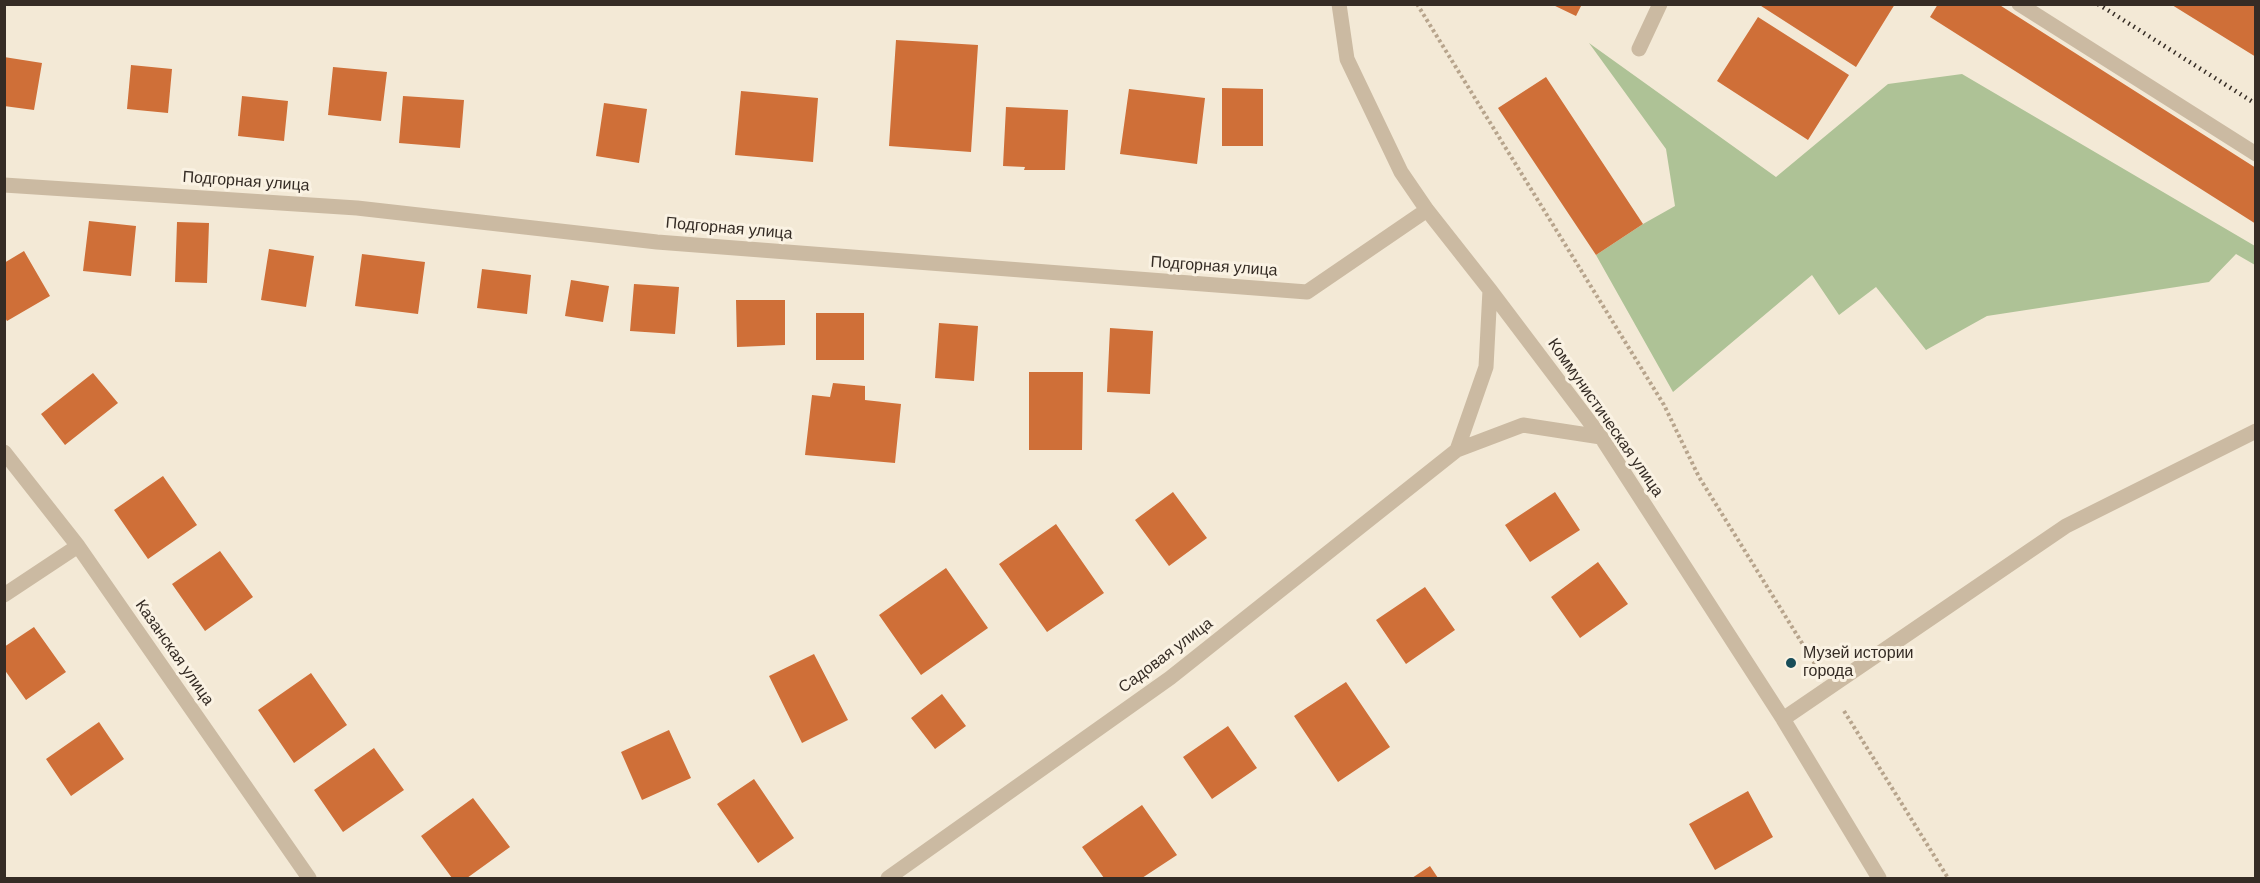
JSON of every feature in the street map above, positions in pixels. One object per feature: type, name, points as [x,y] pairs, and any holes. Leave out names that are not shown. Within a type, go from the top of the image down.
[{"type":"street","name":"Коммунистическая улица","points":[[1339,4],[1347,59],[1401,172],[1427,210],[1601,438],[1783,719],[1879,879]]},
{"type":"street","points":[[1639,49],[1660,4]]},
{"type":"street","points":[[2019,4],[2256,154]]},
{"type":"street","name":"Подгорная улица","points":[[4,185],[357,208],[657,242],[1308,292],[1427,210]]},
{"type":"street","points":[[1457,450],[1486,367],[1490,290]]},
{"type":"street","name":"Садовая улица","points":[[888,879],[1170,678],[1457,450],[1523,425],[1601,438]]},
{"type":"street","points":[[1783,719],[2066,526],[2256,431]]},
{"type":"street","name":"Казанская улица","points":[[4,452],[78,546],[306,877]]},
{"type":"street","points":[[4,595],[78,546]]},
{"type":"path","points":[[1417,4],[1664,405],[1699,477],[1948,879]]},
{"type":"green space","points":[[1589,43],[1776,177],[1888,84],[1962,74],[2255,246],[2255,265],[2236,254],[2209,282],[1987,316],[1926,350],[1876,287],[1839,315],[1812,275],[1673,392],[1596,255],[1675,206],[1666,149]]},
{"type":"building","points":[[1551,4],[1582,4],[1576,16]]},
{"type":"building","points":[[1758,4],[1895,4],[1856,67]]},
{"type":"building","points":[[1938,4],[1998,4],[2256,168],[2256,224],[1930,17]]},
{"type":"building","points":[[2172,5],[2256,5],[2256,57]]},
{"type":"building","points":[[1758,17],[1849,75],[1808,140],[1717,81]]},
{"type":"building","points":[[896,40],[978,45],[971,152],[889,146]]},
{"type":"building","points":[[4,57],[42,63],[34,110],[4,106]]},
{"type":"building","points":[[131,65],[172,69],[168,113],[127,109]]},
{"type":"building","points":[[333,67],[387,72],[381,121],[328,115]]},
{"type":"building","points":[[1546,77],[1643,224],[1596,255],[1498,108]]},
{"type":"building","points":[[1222,88],[1263,89],[1263,146],[1222,146]]},
{"type":"building","points":[[1129,89],[1205,98],[1197,164],[1120,154]]},
{"type":"building","points":[[741,91],[818,98],[813,162],[735,155]]},
{"type":"building","points":[[242,96],[288,101],[284,141],[238,136]]},
{"type":"building","points":[[403,96],[464,100],[460,148],[399,143]]},
{"type":"building","points":[[604,103],[647,109],[639,163],[596,156]]},
{"type":"building","points":[[1006,107],[1068,110],[1065,170],[1024,170],[1025,167],[1003,166]]},
{"type":"building","points":[[89,221],[136,226],[131,276],[83,271]]},
{"type":"building","points":[[177,222],[209,223],[207,283],[175,282]]},
{"type":"building","points":[[269,249],[314,256],[306,307],[261,300]]},
{"type":"building","points":[[24,251],[50,296],[7,321],[4,316],[4,263]]},
{"type":"building","points":[[362,254],[425,262],[418,314],[355,306]]},
{"type":"building","points":[[482,269],[531,275],[527,314],[477,308]]},
{"type":"building","points":[[571,280],[609,286],[603,322],[565,316]]},
{"type":"building","points":[[634,284],[679,287],[675,334],[630,331]]},
{"type":"building","points":[[736,300],[785,300],[785,345],[737,347]]},
{"type":"building","points":[[816,313],[864,313],[864,360],[816,360]]},
{"type":"building","points":[[939,323],[978,326],[974,381],[935,378]]},
{"type":"building","points":[[1110,328],[1153,331],[1150,394],[1107,392]]},
{"type":"building","points":[[1029,372],[1083,372],[1082,450],[1029,450]]},
{"type":"building","points":[[93,373],[118,403],[65,445],[41,414]]},
{"type":"building","points":[[833,383],[865,386],[865,400],[901,404],[895,463],[805,455],[812,395],[830,397]]},
{"type":"building","points":[[163,476],[197,525],[148,559],[114,510]]},
{"type":"building","points":[[1173,492],[1207,538],[1169,566],[1135,520]]},
{"type":"building","points":[[1555,492],[1580,530],[1530,562],[1505,525]]},
{"type":"building","points":[[1056,524],[1104,593],[1047,632],[999,564]]},
{"type":"building","points":[[220,551],[253,597],[205,631],[172,584]]},
{"type":"building","points":[[1598,562],[1628,604],[1580,638],[1551,597]]},
{"type":"building","points":[[946,568],[988,628],[921,675],[879,615]]},
{"type":"building","points":[[1425,587],[1455,630],[1406,664],[1376,620]]},
{"type":"building","points":[[34,627],[66,672],[26,700],[4,669],[4,647]]},
{"type":"building","points":[[814,654],[848,720],[802,743],[769,676]]},
{"type":"building","points":[[311,673],[347,725],[294,763],[258,710]]},
{"type":"building","points":[[1346,682],[1390,747],[1338,782],[1294,716]]},
{"type":"building","points":[[942,694],[966,726],[935,749],[911,718]]},
{"type":"building","points":[[99,722],[124,759],[71,796],[46,759]]},
{"type":"building","points":[[1228,726],[1257,768],[1212,799],[1183,757]]},
{"type":"building","points":[[669,730],[691,778],[642,800],[621,752]]},
{"type":"building","points":[[374,748],[404,790],[343,832],[314,790]]},
{"type":"building","points":[[754,779],[794,838],[758,863],[717,804]]},
{"type":"building","points":[[1748,791],[1773,837],[1715,870],[1689,824]]},
{"type":"building","points":[[473,798],[510,847],[467,878],[452,878],[421,836]]},
{"type":"building","points":[[1142,805],[1177,855],[1142,878],[1104,878],[1082,847]]},
{"type":"building","points":[[1430,866],[1438,878],[1412,878]]},
{"type":"railway","points":[[2098,4],[2256,104]]},
{"type":"place","name":"Музей истории города","points":[[1791,663]]}]
